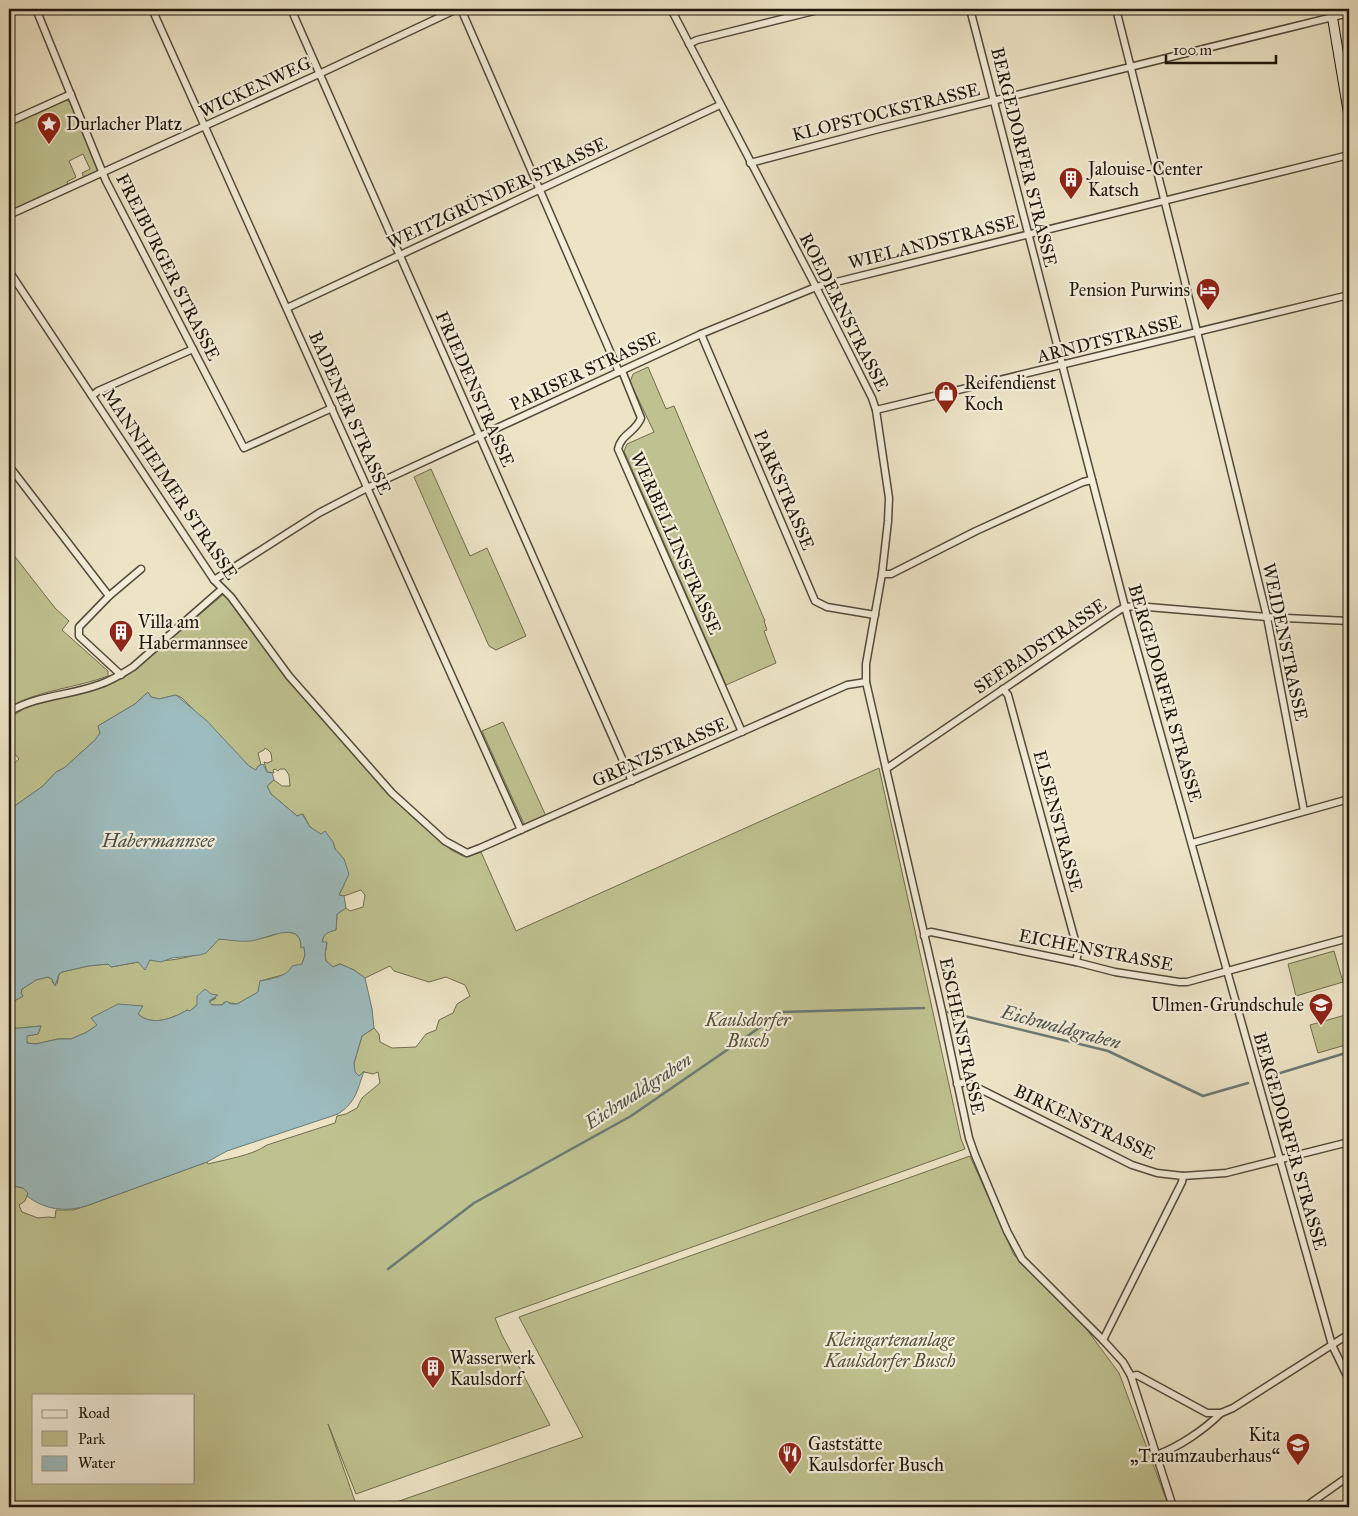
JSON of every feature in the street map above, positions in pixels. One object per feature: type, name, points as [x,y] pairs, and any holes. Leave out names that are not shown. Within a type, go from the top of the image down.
[{"type":"street","name":"FREIBURGER STRASSE","points":[[36,9],[106,181],[244,448],[332,408]]},
{"type":"street","name":"BADENER STRASSE","points":[[152,9],[521,830]]},
{"type":"street","name":"FRIEDENSTRASSE","points":[[292,9],[399,256],[632,781]]},
{"type":"street","name":"WICKENWEG","points":[[9,215],[459,9]]},
{"type":"street","name":"WERBELLINSTRASSE","points":[[459,9],[641,418],[639,426],[622,439],[618,449],[742,732]]},
{"type":"street","name":"ROEDERNSTRASSE","points":[[670,9],[816,287],[872,398],[876,410],[889,498],[882,574],[868,655]]},
{"type":"street","points":[[689,44],[697,40],[822,9]]},
{"type":"street","name":"BERGEDORFER STRASSE","points":[[970,9],[1126,607],[1332,1345],[1349,1380]]},
{"type":"street","name":"WEIDENSTRASSE","points":[[1116,9],[1267,617],[1304,811]]},
{"type":"street","points":[[1332,13],[1349,116]]},
{"type":"street","name":"KLOPSTOCKSTRASSE","points":[[750,163],[869,131],[1130,67],[1332,13],[1349,13]]},
{"type":"street","points":[[9,122],[72,94]]},
{"type":"street","name":"WEITZGRÜNDER STRASSE","points":[[286,308],[720,105]]},
{"type":"street","name":"WIELANDSTRASSE","points":[[816,287],[1349,155]]},
{"type":"street","name":"MANNHEIMER STRASSE","points":[[9,271],[214,580],[231,597],[289,676],[392,793],[445,841],[467,853]]},
{"type":"street","name":"PARISER STRASSE","points":[[214,580],[319,513],[367,488],[701,334],[816,287]]},
{"type":"street","name":"ARNDTSTRASSE","points":[[876,410],[1349,295]]},
{"type":"street","name":"PARKSTRASSE","points":[[701,334],[815,601],[827,607],[875,615]]},
{"type":"street","points":[[92,396],[98,391],[193,349]]},
{"type":"street","points":[[9,466],[109,596]]},
{"type":"street","points":[[882,574],[890,574],[976,531],[1083,482],[1092,480]]},
{"type":"street","points":[[121,675],[79,636],[79,627],[109,596],[140,569]]},
{"type":"street","points":[[9,712],[23,704],[100,685],[121,675],[133,667],[222,589]]},
{"type":"street","name":"SEEBADSTRASSE","points":[[886,769],[1126,607],[1136,606],[1267,617],[1349,621]]},
{"type":"street","name":"ESCHENSTRASSE","points":[[868,655],[866,682],[969,1138],[1022,1259],[1103,1340],[1123,1362],[1131,1376],[1173,1507]]},
{"type":"street","name":"GRENZSTRASSE","points":[[467,853],[848,685],[866,682]]},
{"type":"street","name":"ELSENSTRASSE","points":[[1004,689],[1008,695],[1076,944],[1078,952],[1076,962]]},
{"type":"street","points":[[1192,843],[1349,800]]},
{"type":"street","name":"EICHENSTRASSE","points":[[924,936],[931,932],[1138,976],[1178,982],[1188,982],[1349,938]]},
{"type":"street","name":"BIRKENSTRASSE","points":[[957,1084],[966,1082],[1132,1165],[1157,1173],[1183,1176],[1226,1173],[1349,1142]]},
{"type":"street","points":[[1103,1340],[1182,1182],[1183,1176]]},
{"type":"street","points":[[1131,1376],[1137,1375],[1207,1413],[1221,1412],[1233,1408],[1349,1334]]},
{"type":"street","points":[[1156,1456],[1166,1452],[1210,1424],[1221,1412]]},
{"type":"street","points":[[1305,1507],[1349,1476]]},
{"type":"green space","name":"Durlacher Platz","points":[[64,99],[72,103],[98,167],[97,172],[84,178],[82,173],[90,169],[83,154],[69,161],[76,177],[67,182],[68,185],[9,212],[9,124]]},
{"type":"green space","points":[[648,367],[666,409],[674,406],[765,621],[767,630],[764,631],[776,663],[726,685],[624,451],[627,444],[654,432],[630,382],[633,374]]},
{"type":"green space","points":[[431,469],[470,556],[487,548],[526,636],[496,650],[489,646],[414,477]]},
{"type":"green space","points":[[9,549],[55,608],[69,621],[62,630],[108,671],[108,676],[45,693],[9,707]]},
{"type":"green space","name":"Kaulsdorfer Busch","points":[[224,594],[288,681],[409,814],[451,850],[463,856],[481,852],[516,931],[879,768],[961,1139],[965,1149],[495,1318],[502,1335],[550,1425],[356,1494],[328,1424],[357,1507],[9,1507],[9,1185],[23,1188],[28,1193],[25,1201],[19,1205],[22,1212],[38,1218],[55,1218],[56,1210],[73,1210],[86,1206],[207,1162],[208,1164],[246,1155],[267,1145],[335,1123],[337,1116],[357,1108],[362,1098],[380,1083],[378,1072],[373,1074],[364,1072],[359,1076],[354,1072],[354,1063],[362,1036],[374,1028],[379,1034],[380,1042],[392,1048],[416,1047],[426,1034],[436,1030],[439,1020],[453,1013],[457,1004],[470,996],[465,985],[446,977],[429,982],[394,971],[390,966],[365,978],[354,970],[340,964],[333,967],[326,961],[327,943],[322,942],[326,933],[336,930],[337,914],[346,908],[350,911],[363,907],[365,895],[361,890],[344,896],[339,895],[344,885],[344,859],[335,849],[333,842],[325,832],[321,835],[310,827],[303,814],[297,816],[271,794],[267,786],[274,780],[282,786],[290,786],[289,775],[285,769],[278,771],[275,769],[273,770],[274,773],[267,772],[264,762],[272,761],[271,753],[265,748],[258,753],[261,765],[256,771],[182,698],[176,695],[159,699],[151,697],[148,692],[135,704],[98,726],[100,733],[95,740],[64,768],[56,772],[43,786],[9,810],[9,768],[19,759],[9,747],[9,719],[26,707],[104,687],[126,676]]},
{"type":"green space","points":[[503,722],[546,816],[524,824],[482,731]]},
{"type":"green space","points":[[281,932],[296,934],[300,939],[305,955],[302,964],[286,974],[260,981],[259,992],[237,1004],[224,1002],[222,1005],[212,1005],[209,1002],[216,998],[197,1005],[190,1011],[187,1010],[176,1016],[156,1021],[144,1018],[138,1014],[142,1006],[91,1018],[98,1025],[71,1039],[58,1039],[36,1044],[27,1043],[26,1036],[38,1034],[41,1026],[9,1029],[9,1004],[23,996],[21,993],[22,989],[36,980],[47,977],[57,984],[59,974],[62,972],[88,966],[108,964],[111,967],[138,962],[142,965],[150,960],[179,959],[208,950],[219,939],[258,939]]},
{"type":"green space","points":[[1334,951],[1343,982],[1296,996],[1288,964]]},
{"type":"green space","points":[[1349,1014],[1349,1044],[1318,1053],[1310,1025]]},
{"type":"green space","name":"Kleingartenanlage Kaulsdorfer Busch","points":[[970,1156],[1014,1255],[1082,1323],[1119,1373],[1169,1507],[382,1507],[583,1437],[519,1317]]},
{"type":"water","name":"Habermannsee","points":[[148,692],[151,697],[159,699],[176,695],[207,721],[249,766],[256,770],[258,766],[263,764],[267,772],[272,773],[274,780],[267,786],[271,794],[297,816],[302,814],[310,827],[321,834],[325,831],[333,842],[335,849],[344,859],[349,874],[339,895],[344,896],[346,908],[337,914],[336,930],[327,933],[322,942],[327,942],[326,961],[333,967],[340,964],[354,970],[365,978],[374,1028],[362,1036],[354,1063],[355,1072],[359,1076],[364,1071],[357,1090],[349,1105],[338,1114],[227,1151],[207,1162],[86,1206],[70,1209],[48,1207],[27,1196],[28,1193],[23,1188],[9,1185],[9,1029],[41,1026],[38,1034],[27,1036],[27,1043],[36,1044],[58,1039],[71,1039],[97,1025],[91,1018],[118,1004],[143,1006],[138,1014],[150,1020],[163,1020],[187,1010],[190,1011],[197,1005],[197,996],[205,989],[211,994],[218,995],[209,1001],[212,1005],[222,1005],[227,1001],[230,1004],[237,1004],[258,992],[260,981],[278,977],[290,970],[292,966],[302,964],[305,955],[304,947],[301,948],[300,939],[296,934],[289,932],[250,941],[219,939],[206,953],[172,958],[161,962],[150,960],[145,970],[138,962],[111,967],[108,964],[62,972],[59,974],[55,986],[52,979],[48,977],[36,980],[22,989],[21,993],[23,996],[9,1004],[9,810],[43,786],[56,772],[64,768],[95,740],[100,733],[98,726],[135,704]]},
{"type":"waterway","name":"Eichwaldgraben","points":[[388,1269],[474,1203],[631,1116],[782,1012],[924,1008]]},
{"type":"waterway","name":"Eichwaldgraben","points":[[948,1012],[1108,1051],[1203,1096],[1248,1083]]},
{"type":"waterway","name":"Eichwaldgraben","points":[[1267,1077],[1349,1052]]},
{"type":"place","name":"Durlacher Platz","points":[[49,145]]},
{"type":"place","name":"Jalouise-Center Katsch","points":[[1071,200]]},
{"type":"place","name":"Pension Purwins","points":[[1208,311]]},
{"type":"place","name":"Reifendienst Koch","points":[[946,414]]},
{"type":"place","name":"Villa am Habermannsee","points":[[121,653]]},
{"type":"place","name":"Ulmen-Grundschule","points":[[1321,1026]]},
{"type":"place","name":"Wasserwerk Kaulsdorf","points":[[433,1389]]},
{"type":"place","name":"Kita „Traumzauberhaus“","points":[[1298,1466]]},
{"type":"place","name":"Gaststätte Kaulsdorfer Busch","points":[[790,1475]]}]
